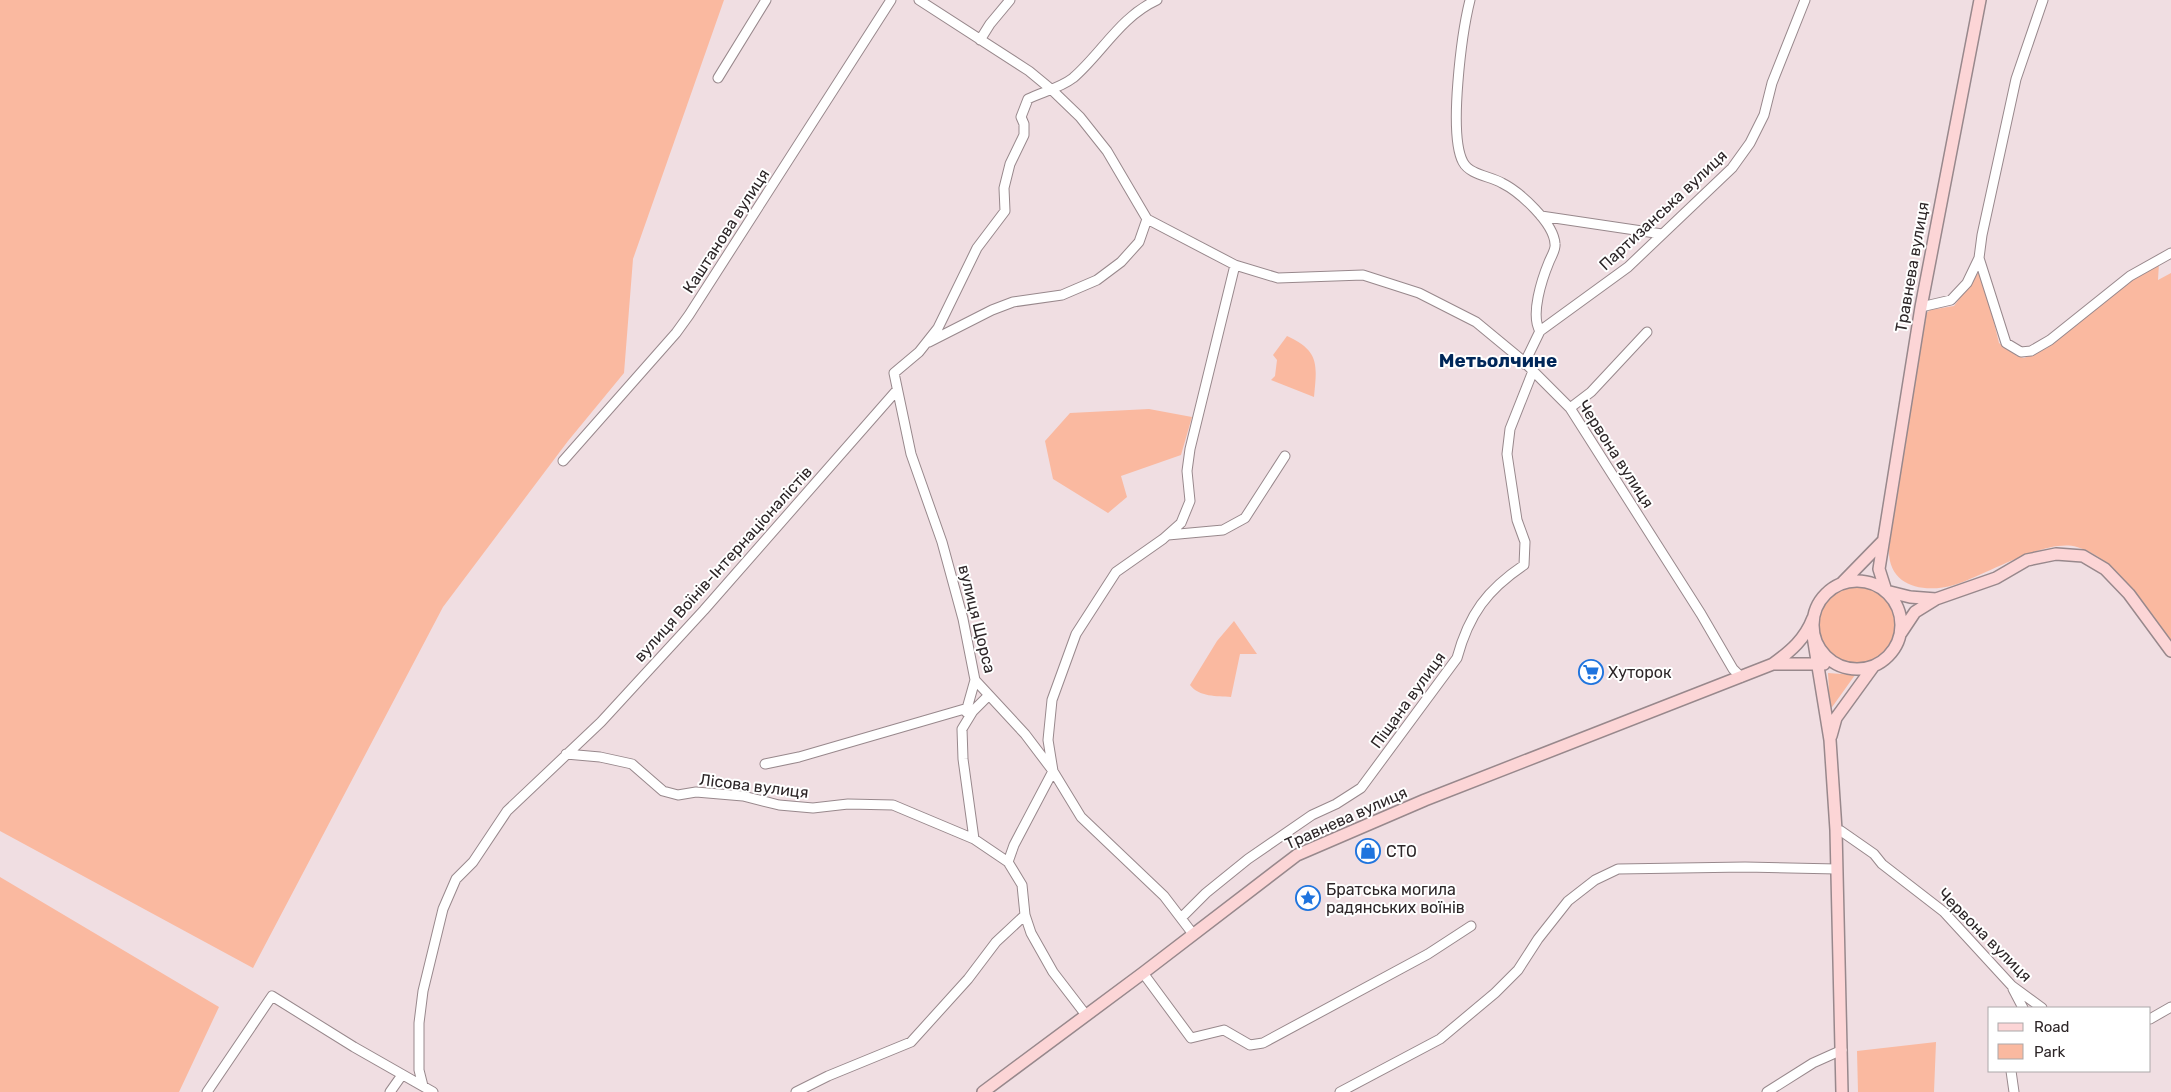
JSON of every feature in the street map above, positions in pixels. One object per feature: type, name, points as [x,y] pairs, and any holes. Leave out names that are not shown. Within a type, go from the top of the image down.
[{"type":"street","points":[[718,78],[766,0]]},
{"type":"street","name":"Каштанова вулиця","points":[[564,461],[676,334],[891,0]]},
{"type":"street","points":[[919,0],[1029,71],[1052,90],[1080,117],[1106,151],[1147,219]]},
{"type":"street","points":[[980,40],[990,24],[1010,0]]},
{"type":"street","points":[[1470,0],[1461,49],[1456,116],[1457,140],[1462,161],[1469,170],[1503,183],[1541,216],[1547,223],[1556,245],[1539,293],[1536,324],[1540,331],[1524,364]]},
{"type":"street","name":"Партизанська вулиця","points":[[1540,331],[1628,268],[1732,168],[1750,143],[1764,114],[1772,83],[1805,0]]},
{"type":"street","name":"Травнева вулиця","points":[[1886,592],[1879,569],[1882,542],[1921,307],[1980,0]]},
{"type":"street","points":[[1921,307],[1951,300],[1967,283],[1979,258],[1982,235],[2016,79],[2044,0]]},
{"type":"street","name":"вулиця Щорса","points":[[1153,1],[1120,26],[1072,79],[1028,100],[1021,117],[1024,124],[1024,135],[1010,164],[1004,188],[1005,211],[977,248],[938,328],[926,343],[894,373],[911,454],[928,497],[958,603],[975,680],[1025,734],[1053,771],[1081,817],[1164,896],[1193,934]]},
{"type":"street","points":[[1541,216],[1662,234]]},
{"type":"street","name":"вулиця Щорса","points":[[926,343],[992,310],[1013,302],[1062,295],[1097,280],[1122,262],[1139,242],[1147,219]]},
{"type":"street","name":"Червона вулиця","points":[[1147,219],[1235,266],[1278,278],[1363,275],[1419,293],[1476,322],[1533,370],[1570,408],[1701,614],[1733,669],[1741,677]]},
{"type":"street","points":[[1979,258],[2006,343],[2021,352],[2031,351],[2050,340],[2130,276],[2171,254]]},
{"type":"street","points":[[1086,1015],[1053,972],[1031,934],[1025,915],[1022,885],[1008,862],[1014,845],[1053,771],[1048,740],[1052,700],[1076,634],[1116,572],[1181,523],[1190,501],[1187,471],[1190,449],[1235,266]]},
{"type":"street","points":[[1570,408],[1591,392],[1647,332]]},
{"type":"street","name":"Піщана вулиця","points":[[1181,918],[1206,893],[1242,864],[1312,815],[1336,804],[1361,788],[1457,658],[1463,636],[1483,600],[1506,577],[1524,565],[1525,542],[1517,520],[1508,454],[1510,429],[1533,370]]},
{"type":"street","name":"вулиця Воїнів-Інтернаціоналістів","points":[[423,1086],[419,1070],[419,1023],[423,992],[428,964],[449,892],[456,879],[473,862],[507,811],[601,722],[704,610],[897,390]]},
{"type":"street","points":[[1167,535],[1223,530],[1245,518],[1285,456]]},
{"type":"street","points":[[1773,664],[1798,644],[1808,630],[1818,604],[1825,594],[1842,583],[1882,542]]},
{"type":"street","points":[[1773,664],[1817,664],[1858,670],[1873,667],[1886,659],[1896,647],[1901,634],[1915,612],[1936,599],[1996,578],[2027,560],[2056,554],[2083,556],[2105,569],[2129,594],[2171,651]]},
{"type":"street","points":[[1842,583],[1862,581],[1872,583],[1886,592],[1910,597],[1936,599]]},
{"type":"street","points":[[1886,592],[1898,609],[1901,618],[1901,634]]},
{"type":"street","points":[[1812,618],[1817,664],[1830,740],[1836,830],[1842,1092]]},
{"type":"street","points":[[1813,636],[1822,654],[1837,666]]},
{"type":"street","name":"Травнева вулиця","points":[[983,1092],[1297,855],[1425,800],[1773,664]]},
{"type":"street","points":[[1830,740],[1836,718],[1873,667]]},
{"type":"street","points":[[974,838],[963,759],[962,729],[975,680]]},
{"type":"street","points":[[962,729],[973,711],[988,696]]},
{"type":"street","points":[[765,764],[799,757],[968,708]]},
{"type":"street","name":"Лісова вулиця","points":[[566,754],[600,757],[632,764],[663,791],[678,795],[696,792],[743,796],[779,805],[813,808],[848,804],[893,805],[974,838],[1008,862]]},
{"type":"street","name":"Червона вулиця","points":[[1836,830],[1841,831],[1874,854],[1882,864],[1944,912],[2012,986],[2041,1007]]},
{"type":"street","points":[[1340,1092],[1440,1039],[1496,994],[1518,970],[1538,939],[1568,901],[1595,880],[1618,869],[1837,868]]},
{"type":"street","points":[[796,1092],[911,1042],[968,979],[996,942],[1025,915]]},
{"type":"street","points":[[1143,972],[1191,1038],[1224,1030],[1250,1045],[1264,1043],[1428,954],[1471,926]]},
{"type":"street","points":[[2012,986],[2022,1007]]},
{"type":"street","points":[[207,1092],[272,996],[433,1092]]},
{"type":"street","points":[[2151,1018],[2171,1007]]},
{"type":"street","points":[[1767,1092],[1813,1063],[1842,1050]]},
{"type":"street","points":[[2011,1072],[2014,1092]]},
{"type":"street","points":[[390,1092],[402,1075]]},
{"type":"green space","points":[[0,0],[724,0],[633,259],[624,373],[568,441],[443,607],[253,968],[0,831]]},
{"type":"green space","points":[[2159,263],[2158,280],[2171,273],[2171,640],[2118,573],[2092,553],[2077,547],[2064,546],[2032,552],[1967,580],[1942,588],[1919,587],[1901,579],[1894,571],[1890,561],[1889,548],[1921,318],[1930,310],[1954,306],[1981,269],[1999,343],[2017,356],[2024,358],[2047,348],[2122,287]]},
{"type":"green space","points":[[1287,336],[1306,347],[1311,353],[1316,376],[1314,397],[1271,380],[1275,376],[1277,360],[1273,355]]},
{"type":"green space","points":[[1149,409],[1192,417],[1181,455],[1121,476],[1127,497],[1108,513],[1053,479],[1045,441],[1070,413]]},
{"type":"green space","points":[[1857,586],[1872,589],[1889,603],[1893,610],[1896,625],[1893,640],[1879,657],[1872,661],[1857,664],[1842,661],[1825,647],[1821,640],[1818,625],[1821,610],[1835,593],[1842,589]]},
{"type":"green space","points":[[1234,621],[1257,654],[1240,654],[1231,697],[1198,692],[1190,685],[1217,641]]},
{"type":"green space","points":[[1828,673],[1855,675],[1830,710]]},
{"type":"green space","points":[[0,877],[219,1007],[179,1092],[0,1092]]},
{"type":"green space","points":[[1936,1042],[1934,1092],[1858,1092],[1857,1051]]},
{"type":"place","name":"Хуторок","points":[[1591,672]]},
{"type":"place","name":"СТО","points":[[1368,851]]},
{"type":"place","name":"Братська могила радянських воїнів","points":[[1308,898]]},
{"type":"district","name":"Метьолчине","points":[[1498,360]]}]
